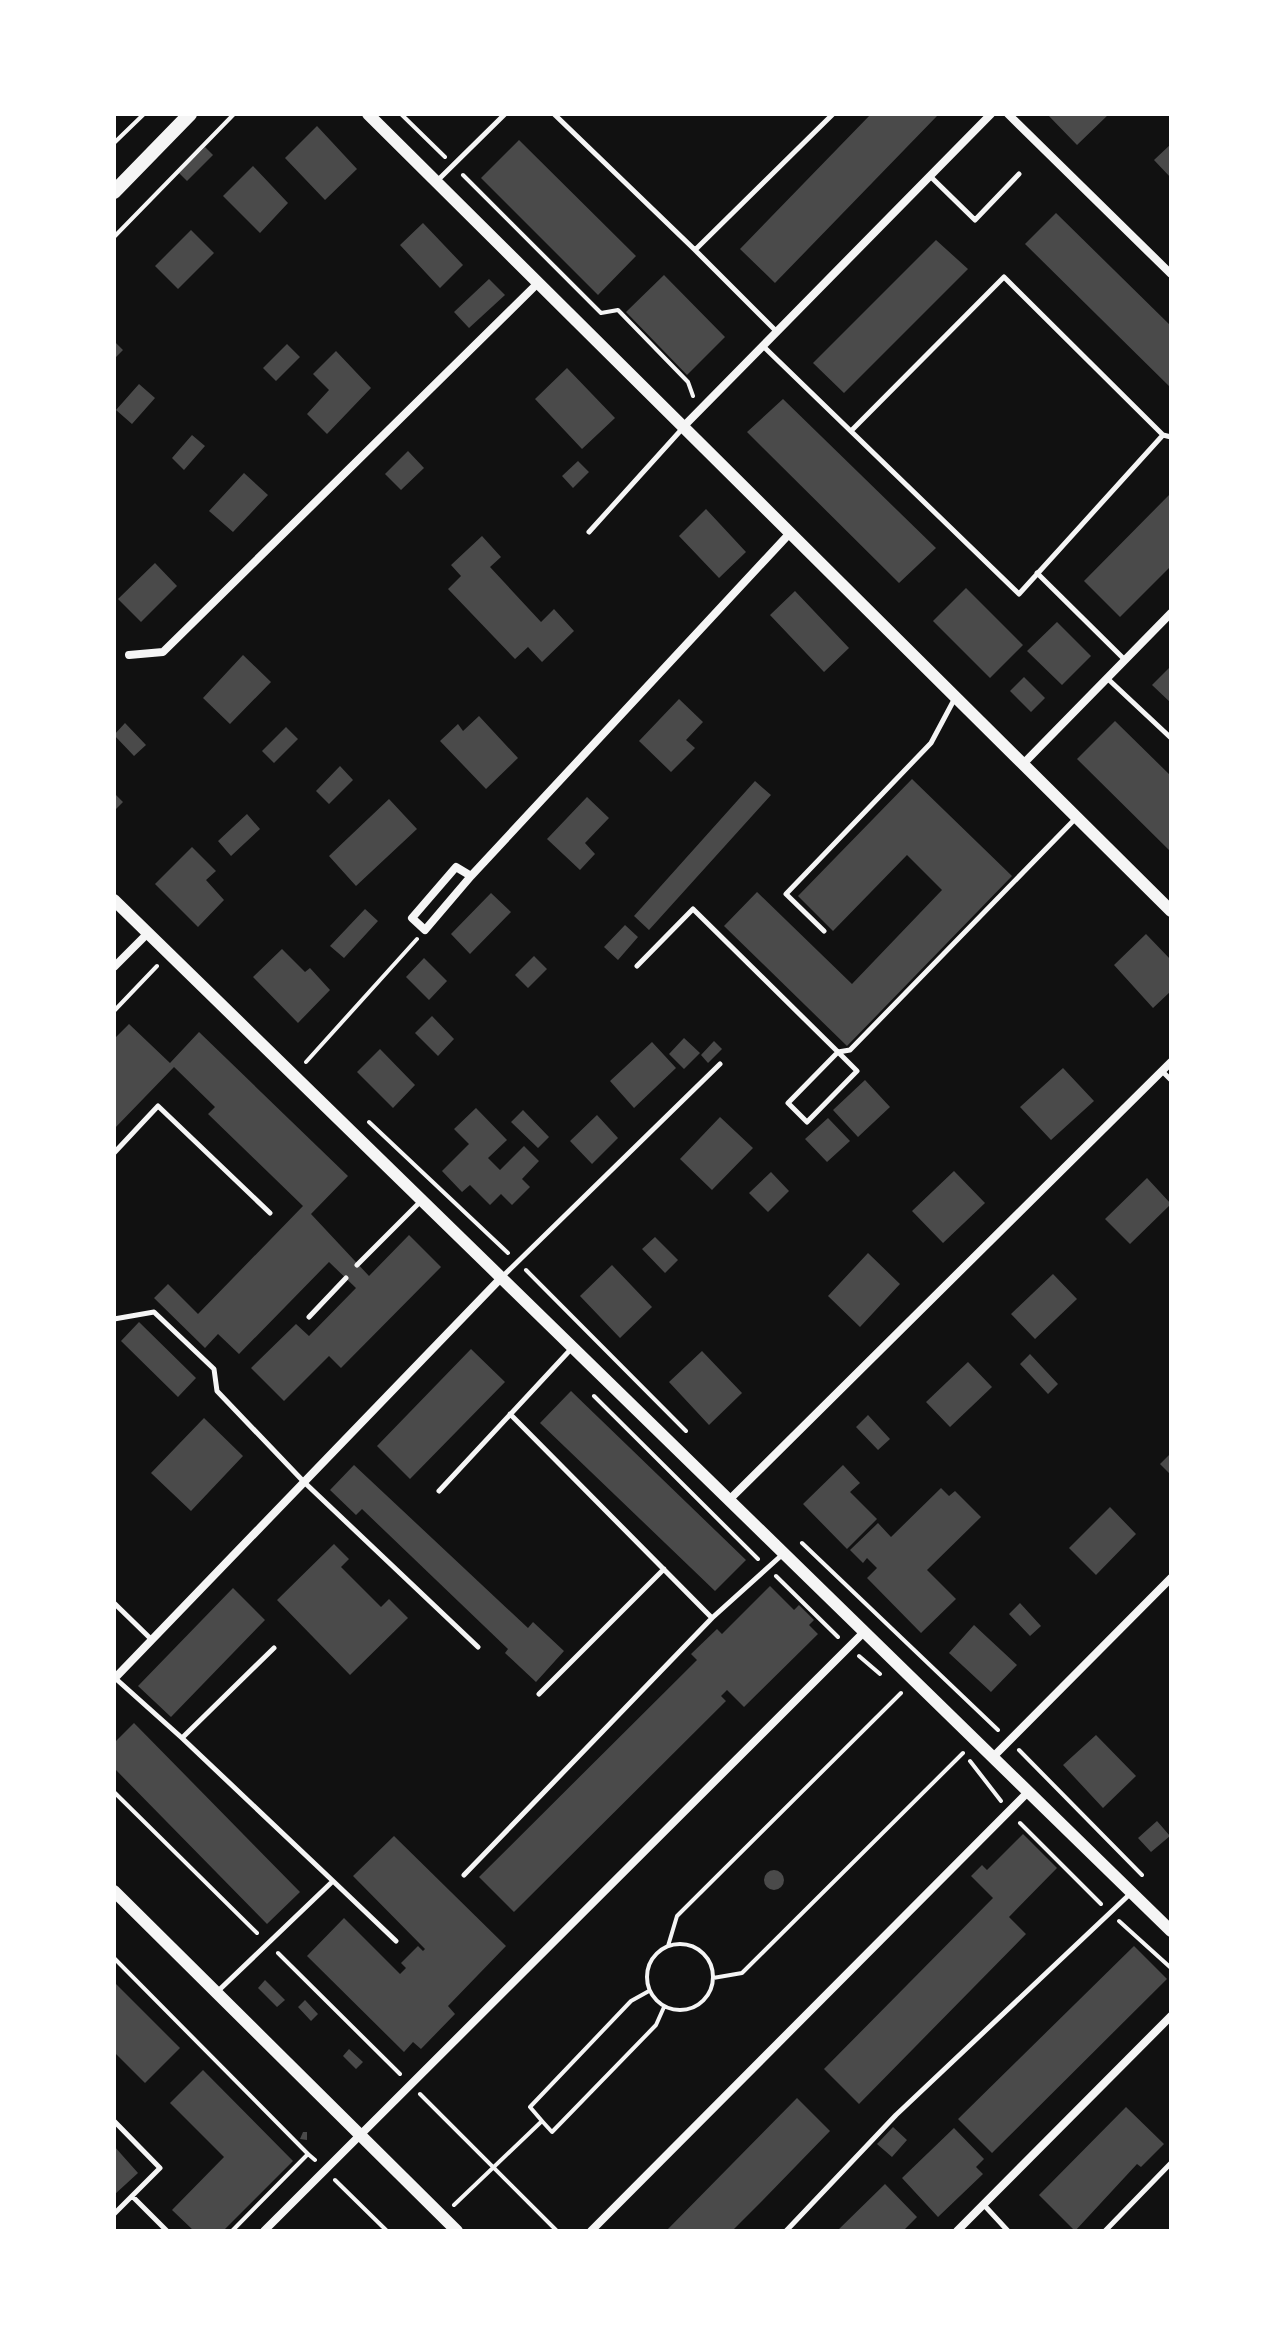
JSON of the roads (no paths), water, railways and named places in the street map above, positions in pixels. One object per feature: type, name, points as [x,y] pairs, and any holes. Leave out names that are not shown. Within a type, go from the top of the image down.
[{"type":"main road","points":[[114,192],[190,114]]},
{"type":"street","points":[[368,114],[1171,911]]},
{"type":"street","points":[[683,427],[991,114]]},
{"type":"street","points":[[1008,114],[1171,274]]},
{"type":"street","points":[[129,655],[163,652],[538,283]]},
{"type":"street","points":[[471,876],[456,867],[412,918],[425,930],[471,876],[790,533]]},
{"type":"street","points":[[1023,764],[1171,613]]},
{"type":"street","points":[[114,900],[1171,1931]]},
{"type":"street","points":[[114,967],[148,933]]},
{"type":"street","points":[[729,1500],[1171,1062]]},
{"type":"street","points":[[114,1678],[501,1278]]},
{"type":"street","points":[[993,1757],[1171,1578]]},
{"type":"street","points":[[264,2231],[864,1632]]},
{"type":"street","points":[[591,2231],[1028,1792]]},
{"type":"street","points":[[114,1891],[457,2231]]},
{"type":"street","points":[[957,2231],[1171,2016]]},
{"type":"lane","points":[[436,182],[505,114]]},
{"type":"lane","points":[[554,114],[777,332]]},
{"type":"lane","points":[[695,250],[833,114]]},
{"type":"lane","points":[[930,176],[975,220],[1019,174]]},
{"type":"lane","points":[[851,431],[1004,277],[1163,435],[1171,437]]},
{"type":"lane","points":[[763,346],[1019,594],[1163,435]]},
{"type":"lane","points":[[589,532],[683,427]]},
{"type":"lane","points":[[1037,573],[1125,660]]},
{"type":"lane","points":[[1107,678],[1171,738]]},
{"type":"lane","points":[[824,931],[786,894],[931,743],[956,697]]},
{"type":"lane","points":[[637,966],[693,909],[838,1052],[857,1071],[807,1122],[788,1103],[838,1052],[850,1050],[1077,817]]},
{"type":"lane","points":[[501,1278],[720,1064]]},
{"type":"lane","points":[[1162,1071],[1171,1080]]},
{"type":"lane","points":[[114,1153],[158,1106],[270,1213]]},
{"type":"lane","points":[[357,1265],[422,1200]]},
{"type":"lane","points":[[309,1317],[346,1278]]},
{"type":"lane","points":[[114,1319],[154,1312],[214,1369],[217,1391],[304,1482],[478,1647]]},
{"type":"lane","points":[[439,1491],[572,1347]]},
{"type":"lane","points":[[510,1414],[712,1618]]},
{"type":"lane","points":[[464,1875],[712,1618],[784,1553]]},
{"type":"lane","points":[[539,1694],[664,1569]]},
{"type":"lane","points":[[114,1603],[152,1640]]},
{"type":"lane","points":[[182,1738],[274,1648]]},
{"type":"lane","points":[[114,1678],[182,1738],[396,1941]]},
{"type":"lane","points":[[217,1993],[333,1881]]},
{"type":"lane","points":[[786,2231],[896,2115],[1132,1893]]},
{"type":"lane","points":[[114,2121],[160,2168],[114,2214]]},
{"type":"lane","points":[[1105,2231],[1171,2163]]},
{"type":"lane","points":[[132,2196],[167,2231]]},
{"type":"lane","points":[[984,2204],[1008,2231]]}]
